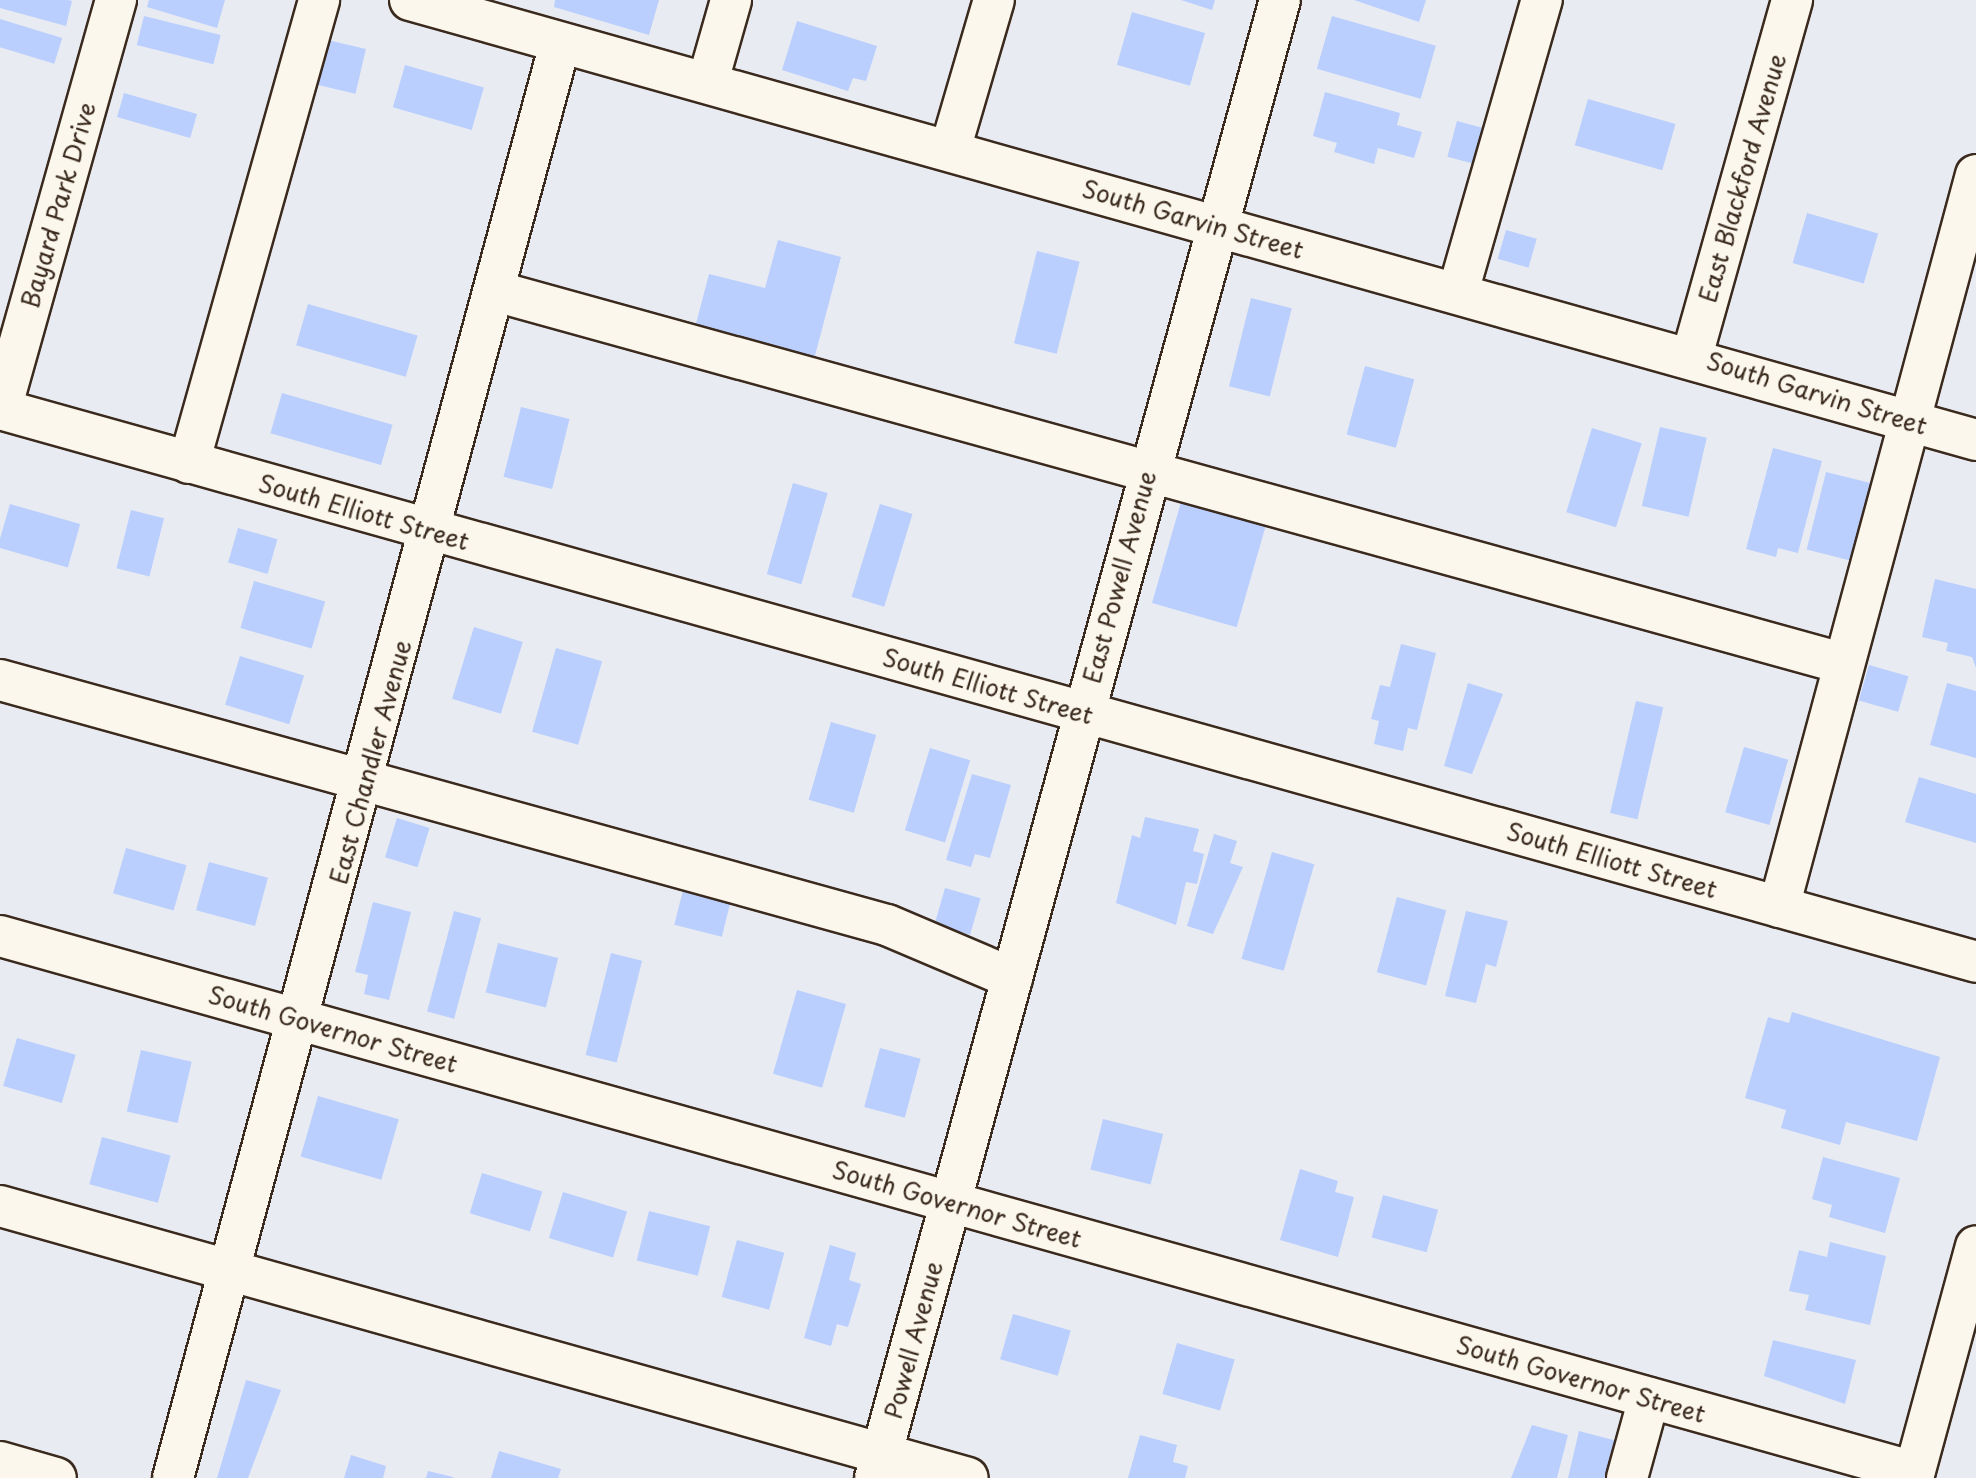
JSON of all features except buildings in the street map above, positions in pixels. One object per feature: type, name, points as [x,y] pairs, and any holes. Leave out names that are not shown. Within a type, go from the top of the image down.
[{"type":"street","name":"Bayard Park Drive","points":[[0,409],[116,0]]},
{"type":"street","points":[[189,463],[319,0]]},
{"type":"street","name":"South Garvin Street","points":[[410,0],[1692,356],[1976,440]]},
{"type":"street","points":[[708,81],[731,0]]},
{"type":"street","points":[[950,150],[994,0]]},
{"type":"street","name":"East Powell Avenue","points":[[951,1202],[1082,713],[1280,0]]},
{"type":"street","points":[[1458,292],[1542,0]]},
{"type":"street","name":"East Blackford Avenue","points":[[1692,356],[1792,0]]},
{"type":"street","name":"East Chandler Avenue","points":[[173,1478],[432,531],[560,44]]},
{"type":"street","points":[[1779,907],[1905,419],[1976,175]]},
{"type":"street","points":[[495,291],[1147,477],[1842,663]]},
{"type":"street","name":"South Elliott Street","points":[[0,409],[1976,962]]},
{"type":"street","points":[[0,680],[887,925],[1012,978]]},
{"type":"street","name":"South Governor Street","points":[[0,936],[1914,1475]]},
{"type":"street","name":"Powell Avenue","points":[[879,1465],[951,1202]]},
{"type":"street","points":[[0,1206],[879,1465],[968,1478]]},
{"type":"street","points":[[1914,1475],[1976,1246]]},
{"type":"street","points":[[1627,1478],[1649,1398]]},
{"type":"street","points":[[0,1462],[56,1478]]}]
